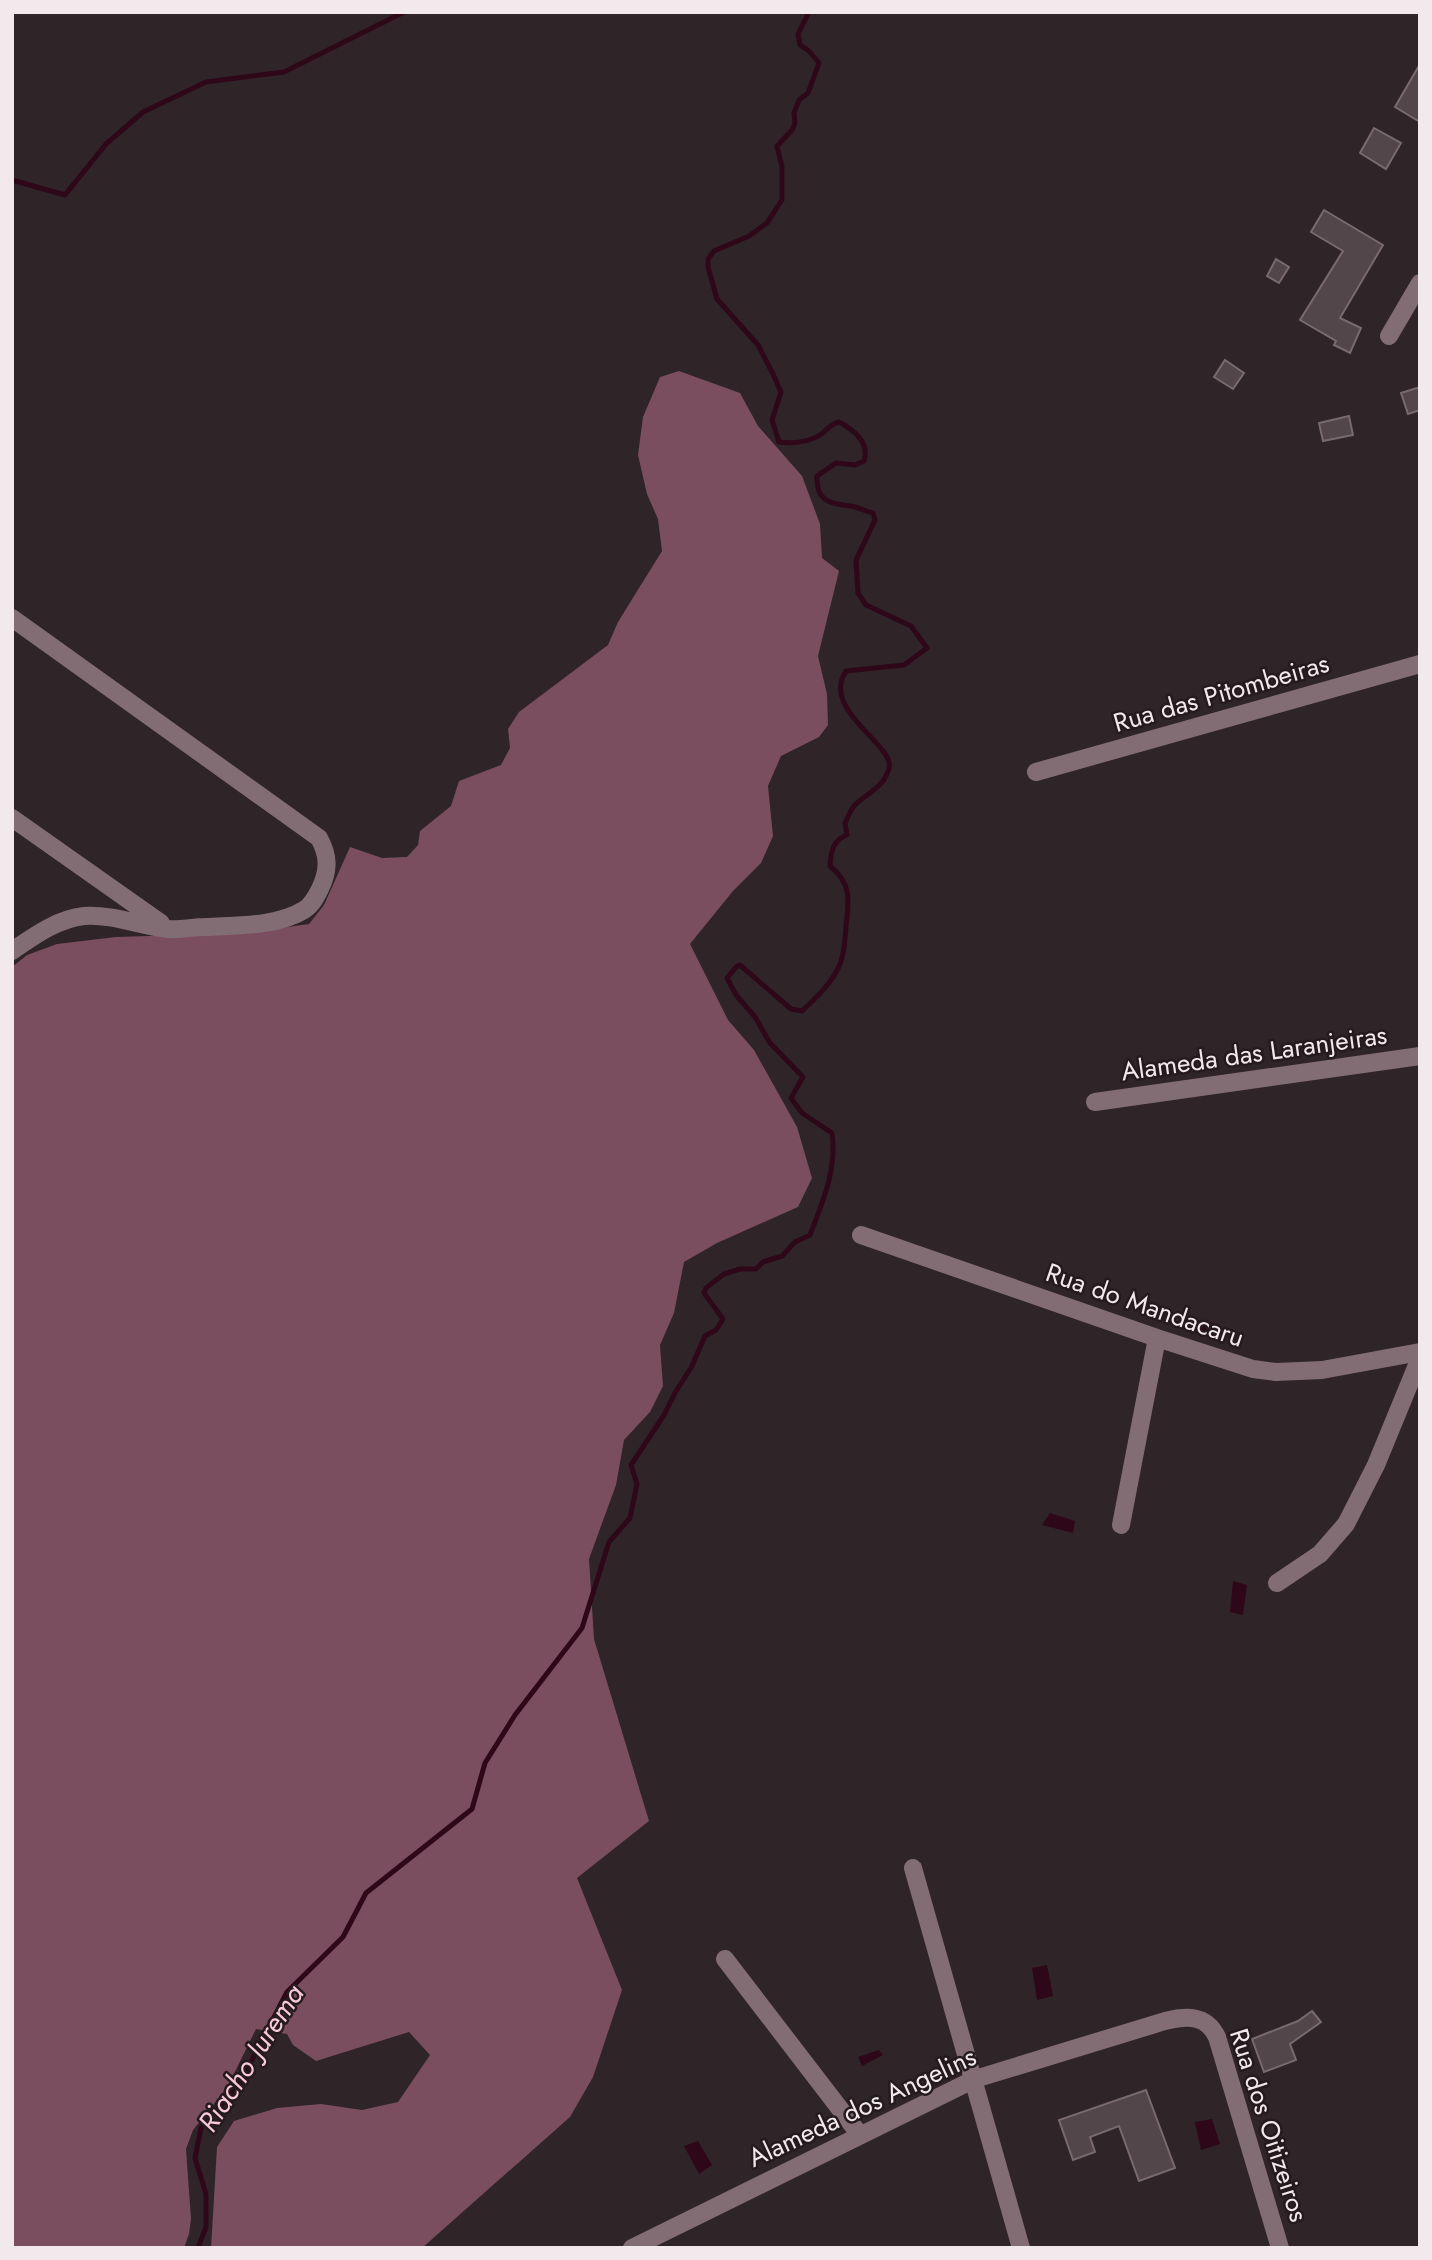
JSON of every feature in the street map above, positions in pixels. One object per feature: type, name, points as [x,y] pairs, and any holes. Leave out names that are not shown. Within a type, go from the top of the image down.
[{"type":"street","points":[[1390,336],[1420,283]]},
{"type":"street","points":[[12,618],[319,838],[327,852],[325,879],[316,898],[307,908],[289,917],[253,924],[169,929],[108,917],[83,916],[64,920],[12,951]]},
{"type":"street","name":"Rua das Pitombeiras","points":[[1036,772],[1420,664]]},
{"type":"street","points":[[12,818],[169,929]]},
{"type":"street","name":"Alameda das Laranjeiras","points":[[1095,1102],[1420,1056]]},
{"type":"street","name":"Rua do Mandacaru","points":[[861,1235],[1157,1338],[1230,1362],[1276,1372],[1322,1370],[1420,1352]]},
{"type":"street","points":[[1121,1525],[1157,1338]]},
{"type":"street","points":[[1277,1583],[1320,1554],[1346,1524],[1376,1465],[1420,1358]]},
{"type":"street","points":[[914,1868],[1021,2248]]},
{"type":"street","points":[[725,1959],[860,2135]]},
{"type":"street","name":"Alameda dos Angelins","points":[[632,2248],[975,2078],[1165,2021],[1192,2017],[1204,2021]]},
{"type":"street","name":"Rua dos Oitizeiros","points":[[1204,2021],[1213,2028],[1222,2051],[1280,2248]]},
{"type":"shaded area","points":[[679,371],[740,393],[758,426],[802,476],[820,524],[822,558],[839,571],[818,656],[827,694],[828,725],[819,737],[781,756],[768,786],[773,836],[761,863],[733,891],[690,944],[728,1020],[754,1050],[797,1127],[812,1178],[798,1207],[717,1243],[684,1262],[674,1313],[660,1345],[663,1386],[650,1412],[624,1440],[616,1485],[589,1559],[594,1639],[649,1821],[577,1878],[622,1990],[593,2077],[570,2117],[422,2248],[211,2248],[217,2147],[234,2121],[277,2108],[321,2104],[362,2110],[398,2102],[430,2055],[409,2032],[316,2061],[293,2045],[287,2034],[256,2029],[228,2086],[193,2130],[186,2149],[191,2219],[184,2248],[12,2248],[12,967],[27,955],[57,944],[116,937],[246,933],[309,924],[324,905],[350,847],[382,858],[407,857],[418,845],[420,831],[451,806],[459,781],[501,765],[510,748],[508,729],[519,712],[608,645],[618,622],[662,551],[658,519],[647,494],[638,455],[643,417],[660,377]]},
{"type":"shaded area","points":[[1184,1318],[1209,1326],[1208,1333],[1204,1335],[1184,1329]]},
{"type":"shaded area","points":[[1050,1513],[1075,1521],[1073,1533],[1042,1525]]},
{"type":"shaded area","points":[[1233,1581],[1247,1585],[1243,1615],[1230,1612]]},
{"type":"shaded area","points":[[1047,1965],[1053,1996],[1037,2000],[1032,1968]]},
{"type":"shaded area","points":[[879,2050],[883,2055],[862,2066],[858,2057]]},
{"type":"shaded area","points":[[1212,2119],[1220,2144],[1201,2150],[1195,2122]]},
{"type":"shaded area","points":[[698,2141],[712,2165],[699,2174],[684,2146]]},
{"type":"building","points":[[1420,64],[1420,122],[1395,107]]},
{"type":"building","points":[[1374,128],[1401,143],[1386,169],[1360,153]]},
{"type":"building","points":[[1324,210],[1383,245],[1340,318],[1361,328],[1350,353],[1334,345],[1336,341],[1300,320],[1343,251],[1311,232]]},
{"type":"building","points":[[1276,259],[1289,267],[1279,283],[1267,276]]},
{"type":"building","points":[[1225,360],[1244,373],[1233,389],[1214,377]]},
{"type":"building","points":[[1420,387],[1420,410],[1408,414],[1401,393]]},
{"type":"building","points":[[1349,416],[1353,435],[1323,441],[1319,423]]},
{"type":"building","points":[[1312,2011],[1321,2022],[1290,2044],[1296,2060],[1264,2072],[1252,2039],[1298,2021]]},
{"type":"building","points":[[1146,2090],[1175,2168],[1139,2181],[1119,2126],[1090,2137],[1095,2152],[1073,2160],[1059,2120]]},
{"type":"waterway","points":[[12,180],[65,195],[106,144],[143,112],[206,82],[284,72],[404,12]]},
{"type":"waterway","name":"Riacho Jurema","points":[[198,2248],[206,2227],[206,2194],[195,2158],[201,2128],[239,2085],[287,1992],[343,1937],[366,1893],[472,1809],[485,1763],[515,1715],[582,1628],[609,1542],[630,1518],[637,1484],[631,1465],[691,1368],[705,1336],[716,1330],[723,1319],[704,1293],[706,1288],[724,1274],[740,1269],[756,1269],[763,1262],[782,1256],[795,1242],[810,1235],[828,1185],[833,1160],[832,1133],[802,1113],[791,1098],[803,1077],[770,1043],[727,978],[740,965],[791,1009],[802,1011],[833,977],[844,950],[848,900],[846,886],[830,866],[832,851],[836,843],[847,835],[845,823],[853,808],[880,784],[889,768],[888,759],[882,749],[850,713],[843,700],[841,685],[846,671],[904,665],[927,648],[911,626],[866,605],[858,593],[856,560],[875,520],[873,513],[830,502],[821,496],[819,491],[817,476],[836,463],[855,465],[864,461],[863,443],[855,433],[839,422],[811,439],[795,443],[779,442],[772,420],[781,392],[758,345],[717,299],[708,267],[708,259],[714,251],[749,236],[767,223],[782,200],[782,167],[777,146],[792,130],[799,100],[808,93],[819,63],[800,45],[798,34],[809,12]]}]
